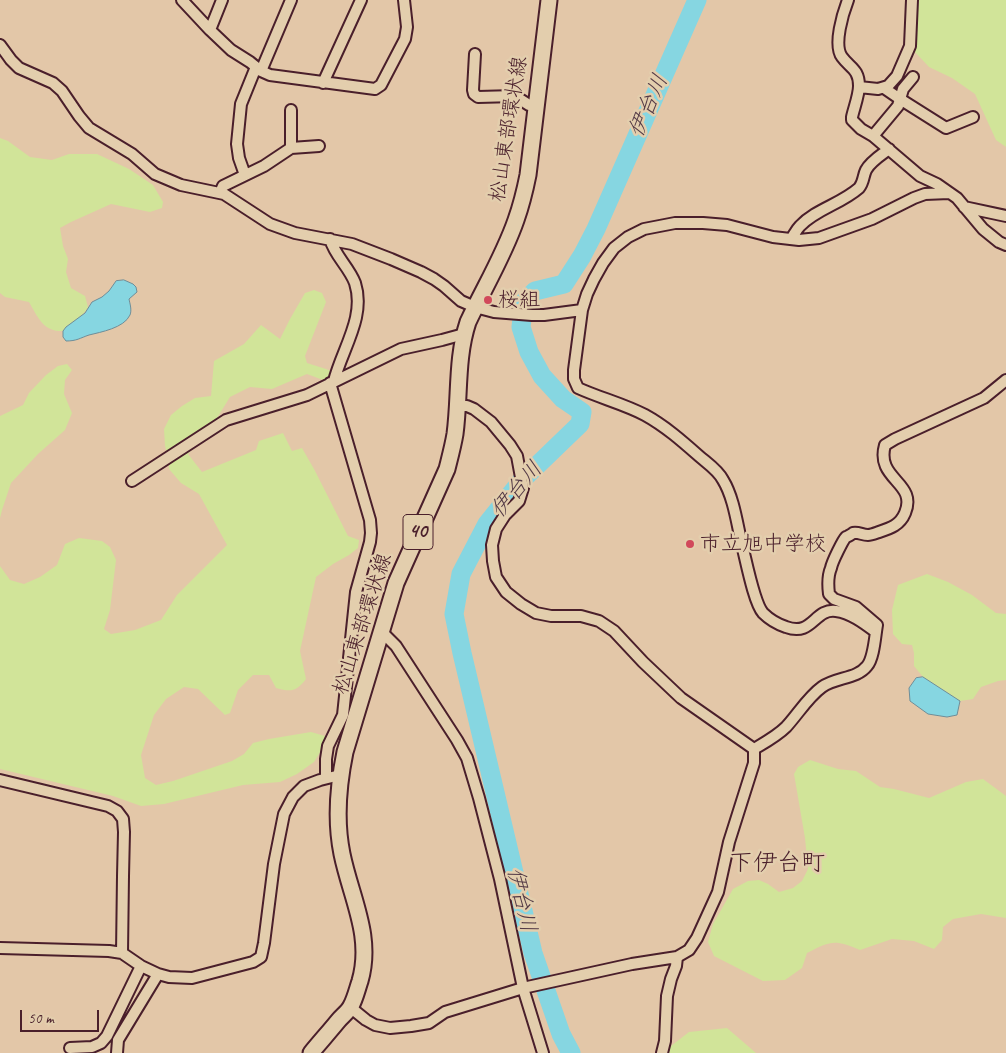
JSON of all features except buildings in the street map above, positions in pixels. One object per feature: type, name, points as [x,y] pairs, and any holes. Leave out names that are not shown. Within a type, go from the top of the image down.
[{"type":"main road","name":"松山東部環状線","points":[[311,1053],[350,1007],[357,991],[364,959],[362,927],[342,855],[338,828],[338,802],[333,777],[345,752],[396,583],[447,469],[454,441],[464,334],[475,307],[506,246],[516,220],[528,175],[549,0]]},
{"type":"street","points":[[182,0],[231,50],[270,75],[375,90],[381,85],[405,39],[407,27],[404,0]]},
{"type":"street","points":[[210,30],[222,0]]},
{"type":"street","points":[[245,176],[239,158],[238,144],[241,104],[292,0]]},
{"type":"street","points":[[323,83],[360,0]]},
{"type":"street","points":[[848,0],[843,11],[838,49],[842,57],[857,73],[859,87],[852,120],[920,176],[937,184],[957,198],[983,229],[1006,245]]},
{"type":"street","points":[[859,87],[884,88],[897,76],[910,46],[912,0]]},
{"type":"street","points":[[0,45],[11,60],[20,68],[53,82],[62,91],[89,128],[132,154],[155,174],[180,185],[224,194],[270,224],[295,233],[352,244],[421,272],[444,286],[460,301],[475,307],[494,312],[532,315],[582,310]]},
{"type":"street","points":[[475,54],[474,94],[478,97],[515,96],[536,107]]},
{"type":"street","points":[[873,136],[898,106],[903,89],[913,77]]},
{"type":"street","points":[[884,88],[946,128],[973,117]]},
{"type":"street","points":[[290,148],[291,110]]},
{"type":"street","points":[[220,193],[223,186],[264,166],[290,148],[319,146]]},
{"type":"street","points":[[791,239],[799,226],[860,187],[868,166],[888,149]]},
{"type":"street","points":[[876,632],[861,621],[835,611],[826,612],[816,618],[809,626],[800,630],[780,625],[762,612],[758,604],[729,492],[722,478],[674,434],[644,415],[578,388],[574,379],[574,370],[582,310],[594,279],[614,248],[628,237],[644,229],[675,223],[703,223],[727,226],[773,237],[799,240],[818,238],[872,219],[925,194],[949,193]]},
{"type":"street","points":[[964,207],[1006,216]]},
{"type":"street","points":[[0,948],[122,952],[141,966],[158,974],[169,977],[192,978],[253,962],[261,957],[274,864],[284,814],[293,797],[304,786],[333,777],[326,759],[328,746],[342,715],[356,592],[371,533],[370,520],[332,382],[357,315],[359,299],[355,282],[330,239]]},
{"type":"street","points":[[132,481],[226,420],[307,395],[401,349],[464,334]]},
{"type":"street","points":[[754,749],[784,728],[820,688],[831,682],[855,675],[865,669],[870,662],[878,625],[856,608],[834,599],[829,594],[830,568],[845,538],[859,532],[867,535],[893,527],[905,514],[908,503],[906,492],[890,474],[883,461],[882,454],[885,445],[984,398],[1006,380]]},
{"type":"street","points":[[457,406],[467,406],[474,409],[491,422],[517,456],[523,488],[519,501],[505,515],[496,529],[492,545],[496,577],[506,592],[536,613],[551,616],[581,616],[599,621],[614,630],[643,662],[681,698],[754,749]]},
{"type":"street","points":[[382,632],[396,646],[467,758],[500,879],[523,988],[543,1053]]},
{"type":"street","points":[[350,1007],[375,1025],[390,1028],[412,1026],[428,1022],[445,1012],[523,988],[632,964],[677,957],[689,950],[697,938],[718,892],[729,842],[754,763],[754,749]]},
{"type":"street","points":[[0,780],[108,806],[118,811],[123,819],[124,832],[122,952]]},
{"type":"street","points":[[662,1053],[665,1041],[667,996],[677,957]]},
{"type":"street","points":[[70,1048],[92,1047],[101,1043],[141,966]]},
{"type":"street","points":[[117,1053],[118,1040],[158,974]]},
{"type":"green space","points":[[914,0],[1006,0],[1006,147],[996,140],[975,94],[952,78],[929,67],[915,52],[913,27]]},
{"type":"green space","points":[[0,138],[8,141],[30,157],[52,160],[69,154],[97,154],[129,169],[153,185],[163,202],[162,208],[150,212],[111,204],[60,228],[63,246],[68,259],[66,272],[71,288],[85,296],[88,307],[83,314],[63,331],[56,331],[46,326],[38,318],[29,302],[5,297],[0,293]]},
{"type":"green space","points":[[314,290],[322,293],[326,302],[305,356],[307,363],[331,371],[331,378],[323,380],[307,374],[272,389],[250,387],[230,397],[209,431],[188,454],[202,472],[256,450],[259,441],[283,433],[292,451],[302,448],[348,536],[359,540],[358,548],[316,577],[300,651],[306,679],[296,689],[276,688],[269,675],[253,675],[238,690],[230,713],[225,715],[198,689],[184,687],[166,699],[154,715],[141,755],[145,778],[156,785],[232,761],[244,754],[253,743],[311,732],[325,736],[324,746],[314,762],[297,774],[280,782],[243,785],[164,804],[141,806],[113,796],[0,769],[0,566],[10,580],[24,584],[40,577],[57,565],[65,544],[79,538],[102,541],[110,547],[116,560],[110,610],[104,629],[111,634],[135,630],[161,620],[177,595],[227,545],[199,494],[181,483],[169,469],[164,429],[171,415],[182,406],[195,398],[211,396],[214,361],[244,344],[261,325],[280,339],[305,293]]},
{"type":"green space","points":[[67,364],[72,370],[65,380],[64,394],[72,413],[65,430],[38,454],[11,483],[0,518],[0,416],[23,405],[29,393],[46,375],[58,366]]},
{"type":"green space","points":[[927,574],[948,582],[972,595],[996,613],[1006,614],[1006,680],[981,687],[973,699],[960,701],[923,677],[914,666],[912,645],[902,644],[893,634],[892,610],[898,585]]},
{"type":"green space","points":[[810,760],[838,769],[856,771],[880,787],[929,798],[966,782],[983,779],[1006,796],[1006,918],[981,914],[953,919],[943,927],[942,940],[934,949],[914,941],[892,939],[860,950],[844,944],[827,944],[807,953],[802,968],[785,980],[763,981],[714,956],[708,942],[713,924],[733,889],[748,881],[759,880],[779,892],[793,888],[802,881],[808,869],[805,838],[794,774],[798,767]]},
{"type":"green space","points":[[727,1028],[756,1053],[662,1053],[689,1032]]},
{"type":"water","points":[[124,280],[133,284],[137,292],[129,299],[131,311],[127,319],[112,329],[76,340],[66,341],[63,337],[63,331],[66,327],[85,313],[92,302],[109,291],[116,281]]},
{"type":"water","points":[[923,677],[960,701],[957,715],[947,717],[928,714],[910,701],[909,688],[916,678]]},
{"type":"waterway","name":"伊台川","points":[[571,1053],[561,1034],[533,953],[454,614],[461,574],[487,524],[523,479],[580,424],[582,412],[563,399],[542,376],[529,352],[521,327],[524,302],[535,291],[564,284],[582,256],[596,229],[697,0]]},
{"type":"place","name":"桜組","points":[[488,300]]},
{"type":"place","name":"市立旭中学校","points":[[690,544]]},
{"type":"district","name":"下伊台町","points":[[777,864]]}]
